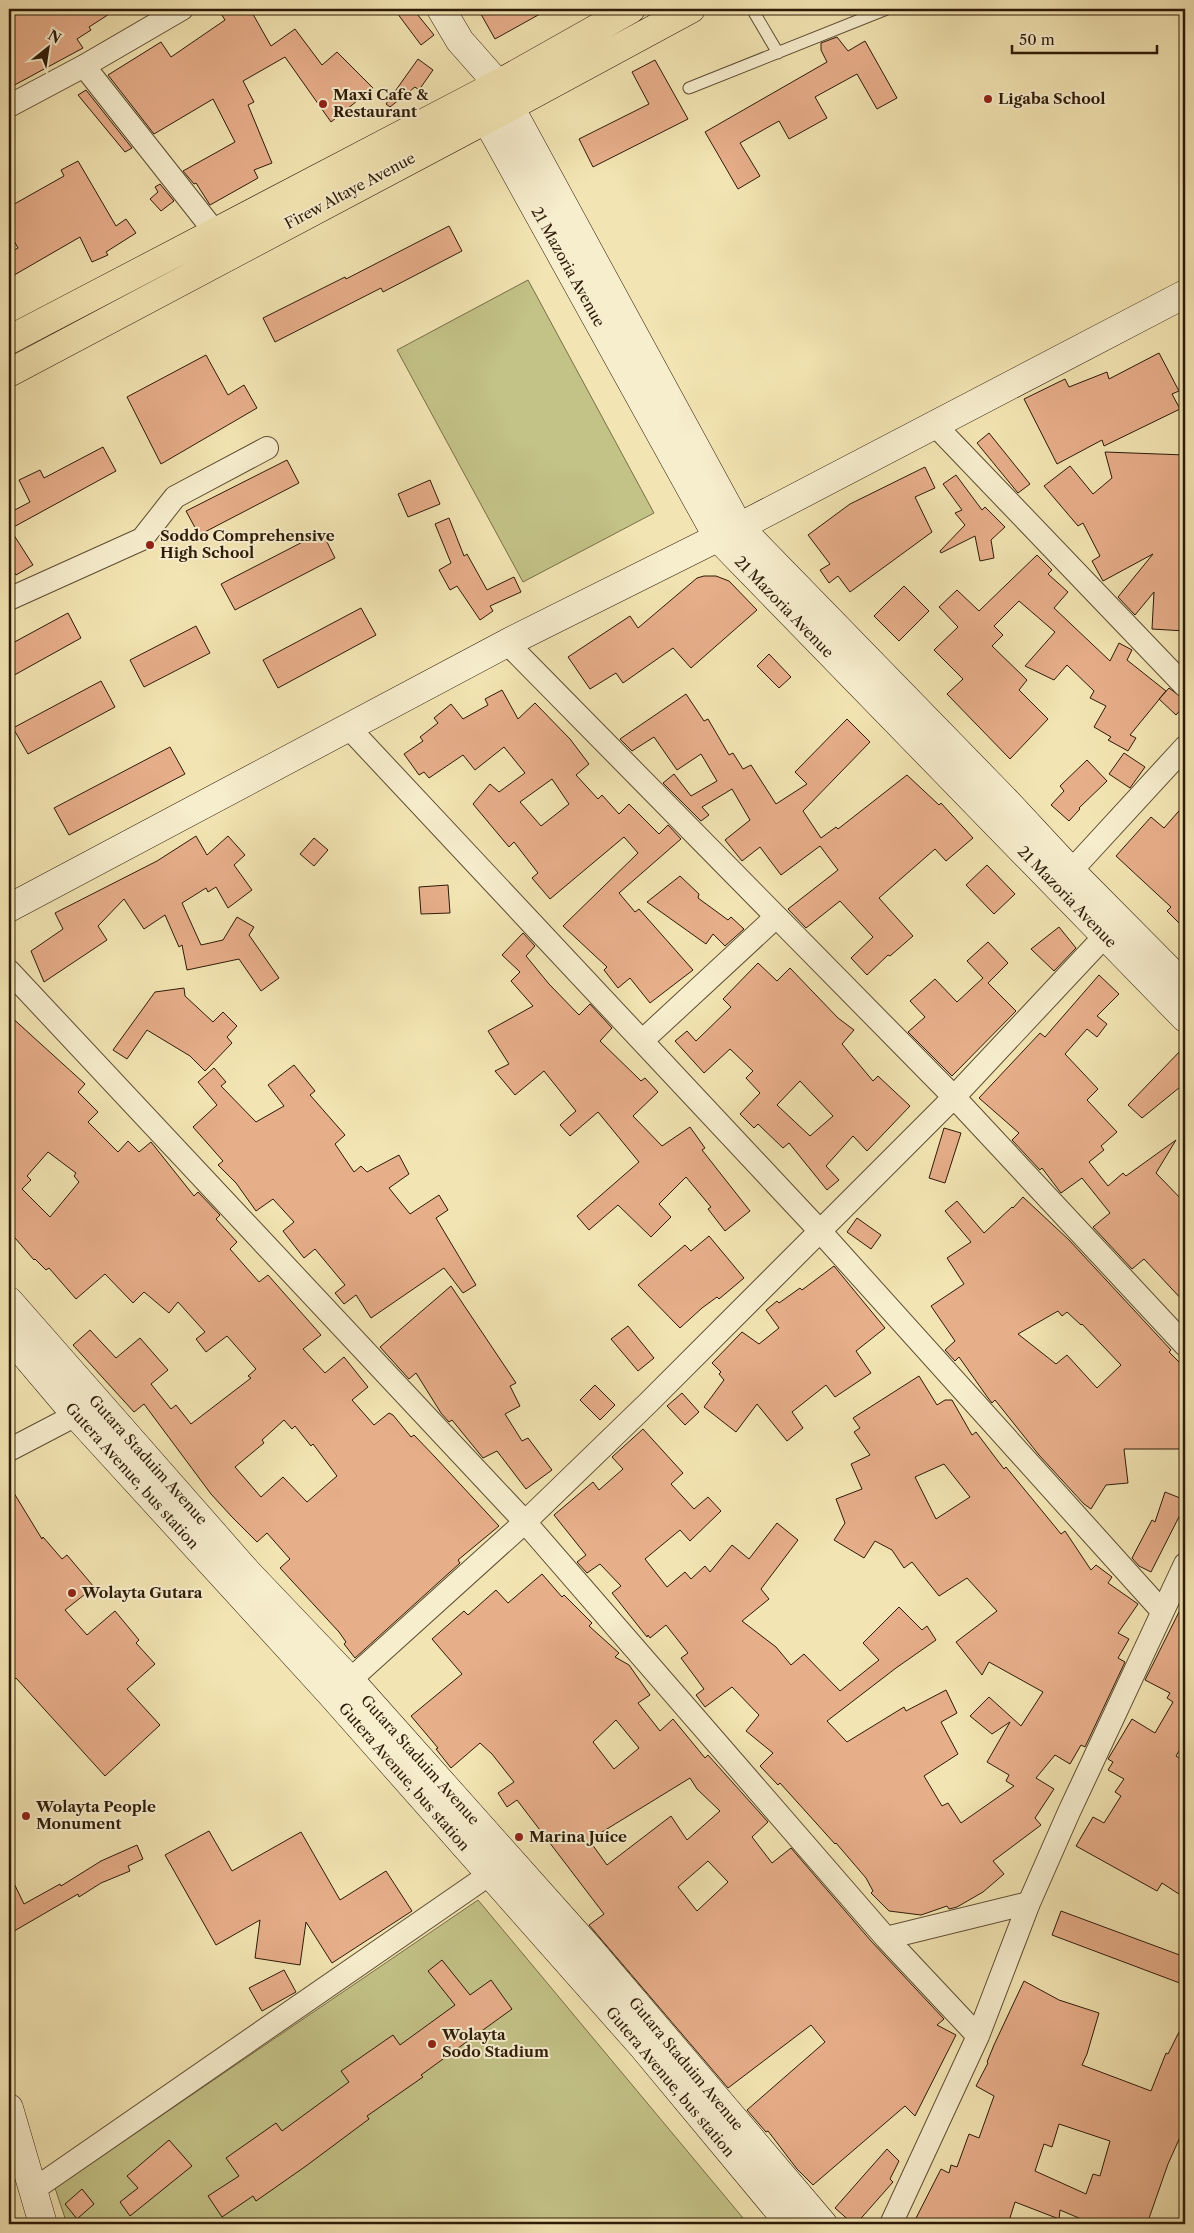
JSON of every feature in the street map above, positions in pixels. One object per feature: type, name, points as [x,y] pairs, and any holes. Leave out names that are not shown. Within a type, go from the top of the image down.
[{"type":"highway","name":"Firew Altaye Avenue","points":[[9,373],[229,256],[492,101],[631,9]]},
{"type":"highway","name":"Firew Altaye Avenue","points":[[9,340],[215,232],[692,9]]},
{"type":"highway","points":[[215,232],[229,256]]},
{"type":"main road","name":"21 Mazoria Avenue","points":[[441,9],[729,533],[1112,928],[1185,986]]},
{"type":"main road","points":[[9,908],[507,643],[729,533],[1185,294]]},
{"type":"main road","name":"21 Mazoria Avenue","points":[[729,533],[1004,800],[1071,871],[1112,928],[1185,1018]]},
{"type":"main road","name":"Gutara Staduim Avenue","points":[[9,1302],[85,1407],[248,1572],[340,1687],[588,1947],[823,2224]]},
{"type":"main road","name":"Gutera Avenue, bus station","points":[[9,1336],[85,1407]]},
{"type":"main road","name":"Gutera Avenue, bus station","points":[[340,1687],[490,1874],[643,2047],[790,2224]]},
{"type":"main road","points":[[9,2108],[43,2224]]},
{"type":"street","points":[[9,106],[84,66],[182,9]]},
{"type":"street","points":[[84,66],[215,232]]},
{"type":"street","points":[[934,424],[1185,686]]},
{"type":"street","points":[[9,599],[142,539],[175,497],[267,448]]},
{"type":"street","points":[[507,643],[954,1097],[1185,1345]]},
{"type":"street","points":[[349,728],[819,1230],[1162,1612]]},
{"type":"street","points":[[1071,871],[1185,746]]},
{"type":"street","points":[[642,1041],[776,916]]},
{"type":"street","points":[[340,1687],[525,1522],[649,1402],[954,1097],[1112,928]]},
{"type":"street","points":[[9,971],[525,1522],[886,1938],[978,2036]]},
{"type":"street","points":[[9,1450],[85,1407]]},
{"type":"street","points":[[891,2224],[978,2036],[1029,1903],[1185,1564]]},
{"type":"street","points":[[33,2190],[490,1874]]},
{"type":"street","points":[[886,1938],[1029,1903]]},
{"type":"lane","points":[[752,9],[778,52]]},
{"type":"lane","points":[[688,88],[887,9]]},
{"type":"shaded area","points":[[528,280],[654,513],[523,582],[397,350]]},
{"type":"shaded area","name":"Wolayta Sodo Stadium","points":[[478,1900],[748,2224],[67,2224],[55,2188]]},
{"type":"building","points":[[9,9],[117,9],[89,27],[91,30],[77,39],[83,48],[9,88]]},
{"type":"building","points":[[218,9],[250,9],[271,46],[295,29],[322,65],[337,52],[373,88],[331,122],[285,57],[243,81],[254,102],[248,105],[272,163],[254,170],[258,178],[210,205],[196,183],[194,184],[183,171],[235,142],[213,99],[154,134],[108,75],[161,42],[171,57],[225,20]]},
{"type":"building","points":[[394,9],[413,9],[434,35],[421,45]]},
{"type":"building","points":[[478,9],[549,9],[495,39]]},
{"type":"building","points":[[837,37],[848,51],[865,41],[897,98],[877,109],[857,74],[815,97],[827,118],[789,139],[779,121],[740,143],[760,176],[738,189],[705,132],[827,62],[821,50],[821,43]]},
{"type":"building","points":[[418,59],[433,70],[419,90],[415,87],[390,107],[386,104]]},
{"type":"building","points":[[655,60],[688,119],[593,167],[579,139],[649,104],[632,72]]},
{"type":"building","points":[[86,90],[132,148],[125,152],[78,95]]},
{"type":"building","points":[[78,161],[116,226],[126,219],[136,233],[106,252],[108,255],[92,262],[80,237],[9,278],[9,253],[18,248],[9,232],[9,207],[64,176],[61,170]]},
{"type":"building","points":[[160,184],[174,201],[161,211],[150,199],[158,192],[155,187]]},
{"type":"building","points":[[449,226],[462,251],[383,292],[381,288],[275,342],[263,318],[345,277],[346,279]]},
{"type":"building","points":[[1159,353],[1179,391],[1172,394],[1180,409],[1104,446],[1102,440],[1057,464],[1024,399],[1065,379],[1069,387],[1107,372],[1109,379]]},
{"type":"building","points":[[206,355],[228,395],[244,385],[257,408],[161,464],[127,397]]},
{"type":"building","points":[[989,433],[1030,484],[1018,493],[977,443]]},
{"type":"building","points":[[103,447],[116,471],[10,529],[33,565],[16,575],[9,564],[9,513],[30,502],[19,480],[40,470],[44,478]]},
{"type":"building","points":[[1105,452],[1185,455],[1185,631],[1152,629],[1154,592],[1135,615],[1118,597],[1153,554],[1103,581],[1092,561],[1100,556],[1083,523],[1078,526],[1044,486],[1070,466],[1093,494],[1112,478]]},
{"type":"building","points":[[287,460],[299,483],[199,535],[186,511]]},
{"type":"building","points":[[925,467],[935,488],[915,497],[932,532],[850,592],[838,576],[829,583],[820,570],[830,564],[808,535],[850,504]]},
{"type":"building","points":[[956,475],[982,510],[985,507],[1005,527],[991,540],[994,558],[980,561],[975,536],[941,553],[940,551],[965,525],[955,513],[962,510],[943,484]]},
{"type":"building","points":[[430,480],[440,504],[408,517],[398,494]]},
{"type":"building","points":[[449,518],[464,556],[467,554],[487,590],[514,577],[521,592],[490,606],[493,611],[480,620],[457,586],[450,590],[439,570],[451,563],[435,524]]},
{"type":"building","points":[[322,532],[335,558],[235,610],[221,584]]},
{"type":"building","points":[[1037,555],[1052,570],[1048,574],[1068,592],[1054,608],[1110,661],[1119,643],[1132,650],[1127,660],[1166,691],[1130,735],[1136,738],[1128,751],[1108,740],[1111,737],[1094,727],[1106,706],[1090,698],[1094,691],[1067,665],[1054,680],[1025,666],[1055,632],[1019,601],[994,626],[1003,635],[992,646],[1027,680],[1019,690],[1048,719],[1010,759],[947,694],[963,679],[934,650],[958,627],[939,607],[957,590],[979,611]]},
{"type":"building","points":[[716,576],[729,581],[757,610],[691,668],[673,648],[623,683],[616,673],[590,689],[568,657],[630,616],[638,628],[697,578]]},
{"type":"building","points":[[904,586],[929,611],[899,641],[874,616]]},
{"type":"building","points":[[361,608],[376,635],[278,688],[263,660]]},
{"type":"building","points":[[68,613],[81,638],[9,678],[9,645]]},
{"type":"building","points":[[196,626],[210,653],[144,687],[130,660]]},
{"type":"building","points":[[769,654],[791,677],[779,688],[757,666]]},
{"type":"building","points":[[101,681],[115,707],[28,754],[13,728]]},
{"type":"building","points":[[1169,688],[1185,700],[1185,705],[1176,715],[1159,699]]},
{"type":"building","points":[[502,690],[518,719],[535,703],[570,739],[589,764],[576,775],[598,799],[602,795],[619,814],[629,804],[659,834],[668,825],[681,839],[619,893],[635,912],[639,909],[693,970],[650,1003],[630,978],[618,988],[604,970],[607,967],[563,926],[638,853],[624,837],[550,899],[532,878],[538,873],[514,842],[509,847],[473,804],[490,784],[499,792],[525,773],[504,747],[475,770],[463,755],[429,778],[424,772],[419,775],[404,754],[423,741],[420,737],[438,723],[434,718],[451,704],[463,719],[488,705],[485,699]],"holes":[[[552,779],[569,804],[541,826],[520,802]]]},
{"type":"building","points":[[686,694],[704,721],[708,719],[729,755],[733,753],[743,769],[751,765],[776,804],[807,784],[795,772],[847,719],[870,742],[803,811],[821,838],[836,827],[838,829],[907,775],[939,805],[941,803],[973,838],[946,861],[935,849],[879,898],[913,936],[890,956],[888,955],[867,975],[851,958],[873,937],[840,901],[806,928],[788,909],[838,870],[820,846],[781,875],[760,847],[742,861],[725,840],[750,820],[732,789],[702,807],[709,815],[701,821],[663,783],[674,774],[691,796],[717,781],[701,754],[677,770],[654,737],[632,751],[620,739]]},
{"type":"building","points":[[170,747],[185,774],[69,835],[54,808]]},
{"type":"building","points":[[1124,753],[1145,767],[1130,788],[1109,774]]},
{"type":"building","points":[[1087,760],[1107,781],[1079,808],[1069,821],[1051,805],[1064,791],[1060,786]]},
{"type":"building","points":[[1185,804],[1185,929],[1167,911],[1171,907],[1116,856],[1151,817],[1164,828]]},
{"type":"building","points":[[196,836],[207,855],[228,836],[245,855],[234,865],[252,890],[228,908],[216,887],[208,892],[206,888],[182,903],[201,945],[223,940],[237,917],[254,927],[249,935],[279,978],[261,991],[239,959],[187,970],[182,945],[179,947],[165,915],[144,929],[124,899],[98,926],[107,940],[44,982],[31,951],[63,929],[55,913],[157,861]]},
{"type":"building","points":[[314,838],[328,850],[314,866],[300,854]]},
{"type":"building","points":[[987,865],[1015,894],[994,914],[966,885]]},
{"type":"building","points":[[680,876],[699,894],[698,898],[728,920],[731,917],[744,929],[725,946],[713,934],[706,944],[647,902]]},
{"type":"building","points":[[448,885],[450,913],[421,914],[419,887]]},
{"type":"building","points":[[1059,927],[1076,948],[1054,971],[1031,949]]},
{"type":"building","points":[[523,933],[535,946],[526,956],[549,984],[579,1015],[590,1004],[612,1028],[600,1041],[641,1081],[645,1078],[658,1092],[633,1116],[662,1146],[690,1127],[705,1148],[702,1150],[750,1211],[725,1231],[708,1209],[711,1207],[686,1177],[659,1204],[671,1217],[651,1237],[618,1205],[589,1230],[577,1216],[639,1162],[598,1112],[570,1136],[560,1125],[576,1111],[544,1071],[515,1095],[495,1071],[509,1064],[488,1031],[533,1006],[511,981],[520,972],[502,955]]},
{"type":"building","points":[[988,942],[1008,963],[988,983],[1016,1011],[952,1076],[908,1032],[925,1017],[910,1001],[935,979],[957,1002],[983,978],[967,961]]},
{"type":"building","points":[[758,963],[777,981],[790,968],[838,1018],[854,1030],[842,1044],[873,1081],[878,1076],[910,1106],[867,1151],[853,1136],[826,1166],[839,1180],[827,1190],[789,1143],[783,1148],[758,1124],[754,1128],[740,1114],[760,1093],[746,1078],[753,1071],[730,1049],[704,1073],[675,1041],[687,1031],[696,1041],[731,1007],[723,999]],"holes":[[[800,1081],[833,1116],[810,1136],[777,1105]]]},
{"type":"building","points":[[1099,975],[1119,994],[1097,1016],[1107,1024],[1097,1037],[1087,1029],[1065,1054],[1098,1089],[1087,1100],[1117,1132],[1101,1146],[1104,1150],[1089,1162],[1108,1186],[1123,1173],[1126,1176],[1176,1140],[1156,1173],[1185,1203],[1185,1303],[1144,1259],[1132,1269],[1093,1227],[1110,1213],[1082,1178],[1061,1193],[1042,1168],[1040,1170],[1012,1140],[1019,1133],[979,1098],[1040,1033],[1045,1037]]},
{"type":"building","points":[[184,988],[185,996],[213,1022],[223,1012],[237,1026],[227,1037],[232,1043],[205,1071],[190,1056],[147,1030],[127,1059],[113,1050],[155,992]]},
{"type":"building","points":[[9,1015],[85,1084],[78,1092],[98,1112],[88,1122],[118,1152],[128,1141],[139,1152],[151,1142],[194,1196],[198,1192],[220,1215],[216,1219],[237,1242],[230,1249],[259,1282],[268,1275],[321,1335],[303,1349],[325,1373],[344,1357],[368,1387],[352,1400],[374,1425],[389,1413],[393,1415],[411,1437],[414,1435],[499,1526],[458,1560],[460,1563],[355,1658],[344,1644],[346,1642],[339,1632],[280,1568],[290,1559],[267,1533],[257,1542],[211,1494],[144,1404],[134,1412],[73,1345],[90,1330],[116,1358],[140,1338],[168,1370],[151,1384],[171,1409],[176,1405],[191,1424],[251,1378],[248,1376],[256,1369],[227,1336],[206,1352],[196,1339],[205,1332],[178,1302],[169,1313],[144,1292],[133,1303],[105,1274],[76,1299],[49,1268],[46,1270],[34,1260],[9,1231]],"holes":[[[48,1152],[76,1173],[74,1176],[79,1182],[50,1217],[22,1189],[31,1180],[27,1176]],[[284,1420],[292,1429],[295,1426],[311,1446],[313,1444],[337,1476],[307,1502],[283,1477],[261,1497],[235,1467],[264,1443],[262,1440]]]},
{"type":"building","points":[[1185,1046],[1185,1083],[1142,1118],[1128,1105]]},
{"type":"building","points":[[294,1065],[315,1091],[310,1095],[345,1135],[335,1144],[354,1172],[361,1166],[367,1172],[399,1155],[409,1174],[389,1188],[410,1214],[439,1195],[448,1210],[436,1218],[476,1285],[463,1293],[444,1268],[371,1318],[356,1295],[344,1304],[335,1293],[345,1285],[315,1249],[304,1258],[283,1231],[294,1222],[273,1199],[256,1211],[236,1183],[218,1165],[223,1161],[193,1127],[217,1105],[198,1082],[214,1068],[226,1082],[221,1086],[256,1122],[284,1106],[268,1085]]},
{"type":"building","points":[[944,1128],[961,1133],[945,1183],[929,1178]]},
{"type":"building","points":[[1023,1197],[1069,1240],[1171,1350],[1169,1352],[1185,1368],[1185,1449],[1124,1449],[1128,1483],[1106,1485],[1091,1509],[1084,1504],[1039,1455],[995,1400],[992,1403],[959,1357],[955,1361],[945,1350],[955,1341],[931,1306],[964,1284],[947,1258],[971,1242],[945,1211],[957,1201],[984,1233]],"holes":[[[1058,1311],[1062,1316],[1067,1312],[1082,1324],[1121,1365],[1097,1388],[1067,1355],[1056,1364],[1018,1334]]]},
{"type":"building","points":[[857,1218],[881,1235],[871,1249],[847,1232]]},
{"type":"building","points":[[709,1236],[744,1278],[719,1299],[717,1297],[702,1308],[680,1328],[638,1285],[685,1245],[691,1251]]},
{"type":"building","points":[[834,1266],[885,1328],[856,1351],[871,1373],[835,1397],[826,1385],[792,1412],[803,1428],[787,1441],[757,1404],[736,1432],[704,1407],[724,1380],[719,1374],[721,1372],[712,1363],[742,1332],[759,1344],[779,1328],[766,1310],[777,1301],[779,1303],[800,1288],[802,1290]]},
{"type":"building","points":[[451,1286],[516,1383],[510,1386],[520,1406],[505,1414],[522,1441],[528,1438],[552,1470],[526,1489],[497,1451],[483,1458],[452,1420],[449,1422],[441,1413],[416,1373],[409,1379],[380,1347]]},
{"type":"building","points":[[628,1326],[654,1358],[638,1371],[611,1339]]},
{"type":"building","points":[[919,1376],[937,1405],[945,1400],[952,1400],[972,1435],[976,1432],[1004,1469],[1006,1467],[1061,1534],[1065,1531],[1091,1570],[1096,1565],[1112,1577],[1108,1583],[1138,1604],[1118,1633],[1129,1639],[1118,1658],[1125,1662],[1085,1747],[1081,1745],[1070,1764],[1055,1755],[1036,1778],[1054,1789],[1035,1818],[1041,1825],[993,1861],[1004,1874],[983,1892],[957,1907],[949,1909],[947,1906],[921,1915],[889,1911],[871,1893],[873,1891],[866,1878],[836,1843],[780,1783],[778,1785],[760,1766],[773,1753],[746,1731],[759,1715],[732,1687],[705,1707],[696,1695],[704,1689],[681,1658],[688,1653],[666,1625],[650,1638],[648,1635],[647,1637],[612,1593],[621,1586],[600,1564],[587,1573],[577,1562],[586,1555],[554,1515],[593,1482],[599,1490],[623,1469],[612,1457],[643,1429],[683,1473],[671,1484],[694,1509],[708,1497],[721,1511],[690,1541],[680,1530],[645,1559],[667,1587],[685,1572],[691,1579],[705,1566],[710,1572],[732,1545],[749,1559],[777,1523],[798,1540],[761,1589],[769,1599],[742,1621],[776,1647],[791,1665],[804,1654],[840,1691],[879,1660],[863,1643],[899,1607],[922,1630],[927,1626],[936,1640],[827,1721],[847,1742],[904,1707],[906,1711],[946,1690],[957,1713],[941,1722],[958,1754],[924,1776],[942,1806],[948,1803],[961,1823],[1014,1786],[1006,1781],[1009,1775],[987,1762],[1010,1722],[992,1734],[970,1716],[989,1697],[1021,1726],[1043,1692],[989,1662],[982,1675],[956,1642],[997,1611],[967,1578],[939,1596],[912,1562],[904,1568],[892,1550],[875,1541],[864,1558],[834,1540],[845,1523],[836,1499],[862,1489],[851,1464],[870,1455],[854,1432],[860,1428],[853,1418]],"holes":[[[944,1464],[970,1497],[936,1519],[915,1477]]]},
{"type":"building","points":[[595,1385],[615,1405],[600,1420],[580,1400]]},
{"type":"building","points":[[682,1393],[699,1412],[685,1425],[667,1406]]},
{"type":"building","points":[[9,1485],[42,1539],[43,1537],[62,1559],[67,1555],[94,1587],[65,1610],[87,1635],[115,1611],[139,1640],[136,1643],[155,1664],[127,1689],[160,1725],[105,1776],[16,1678],[9,1685]]},
{"type":"building","points":[[1165,1492],[1185,1500],[1185,1505],[1151,1572],[1139,1566],[1132,1558],[1152,1520],[1155,1522]]},
{"type":"building","points":[[542,1574],[562,1597],[564,1595],[592,1623],[589,1626],[619,1653],[615,1657],[629,1665],[650,1695],[638,1703],[660,1731],[673,1719],[705,1758],[708,1755],[768,1822],[752,1837],[772,1863],[791,1848],[871,1941],[944,2019],[937,2025],[956,2035],[915,2116],[905,2106],[813,2185],[797,2169],[768,2131],[766,2132],[747,2110],[825,2042],[811,2025],[728,2088],[589,1925],[604,1914],[517,1800],[507,1807],[498,1793],[514,1782],[492,1754],[480,1743],[451,1768],[436,1749],[438,1748],[411,1716],[462,1674],[432,1639],[464,1611],[468,1615],[496,1590],[508,1603]],"holes":[[[616,1720],[639,1748],[614,1769],[593,1742]],[[690,1778],[697,1789],[720,1811],[687,1840],[671,1816],[607,1865],[589,1840]],[[708,1861],[728,1882],[697,1911],[678,1887]]]},
{"type":"building","points":[[1185,1600],[1185,1741],[1176,1756],[1185,1762],[1185,1898],[1162,1883],[1157,1891],[1076,1846],[1093,1817],[1104,1823],[1121,1796],[1115,1792],[1124,1779],[1108,1770],[1113,1762],[1108,1759],[1132,1719],[1155,1733],[1173,1702],[1167,1698],[1170,1693],[1145,1680]]},
{"type":"building","points":[[209,1831],[232,1871],[301,1832],[340,1900],[386,1871],[412,1911],[332,1963],[306,1922],[300,1965],[255,1958],[260,1920],[216,1945],[165,1855]]},
{"type":"building","points":[[137,1845],[143,1859],[128,1866],[130,1871],[101,1883],[79,1897],[78,1894],[9,1934],[9,1873],[24,1904],[60,1884],[61,1886],[101,1861]]},
{"type":"building","points":[[1061,1911],[1185,1957],[1185,1985],[1052,1935]]},
{"type":"building","points":[[442,1960],[470,1995],[491,1980],[512,2009],[421,2075],[423,2077],[367,2116],[369,2119],[306,2166],[256,2201],[253,2196],[222,2217],[208,2196],[239,2176],[226,2158],[276,2123],[282,2131],[349,2082],[341,2071],[393,2035],[400,2045],[455,2005],[428,1971]]},
{"type":"building","points":[[284,1970],[296,1992],[262,2011],[249,1988]]},
{"type":"building","points":[[1024,1981],[1059,2000],[1099,2013],[1082,2065],[1151,2091],[1166,2053],[1168,2054],[1185,2020],[1185,2126],[1168,2164],[1147,2224],[1093,2224],[1060,2210],[1059,2219],[1015,2202],[1008,2224],[913,2224],[941,2169],[949,2173],[951,2165],[957,2167],[969,2134],[979,2138],[994,2096],[976,2086],[988,2063],[994,2045]],"holes":[[[1059,2124],[1110,2141],[1100,2176],[1093,2174],[1086,2194],[1035,2171],[1044,2144],[1052,2147]]]},
{"type":"building","points":[[169,2140],[192,2166],[130,2216],[120,2202],[138,2188],[127,2176]]},
{"type":"building","points":[[887,2149],[899,2161],[890,2179],[893,2182],[856,2224],[853,2224],[835,2208]]},
{"type":"building","points":[[82,2189],[94,2204],[77,2219],[65,2204]]},
{"type":"place","name":"Ligaba School","points":[[988,99]]},
{"type":"place","name":"Maxi Cafe & Restaurant","points":[[323,104]]},
{"type":"place","name":"Soddo Comprehensive High School","points":[[150,545]]},
{"type":"place","name":"Wolayta Gutara","points":[[72,1593]]},
{"type":"place","name":"Wolayta People Monument","points":[[26,1816]]},
{"type":"place","name":"Marina Juice","points":[[519,1837]]},
{"type":"place","name":"Wolayta Sodo Stadium","points":[[432,2044]]}]
